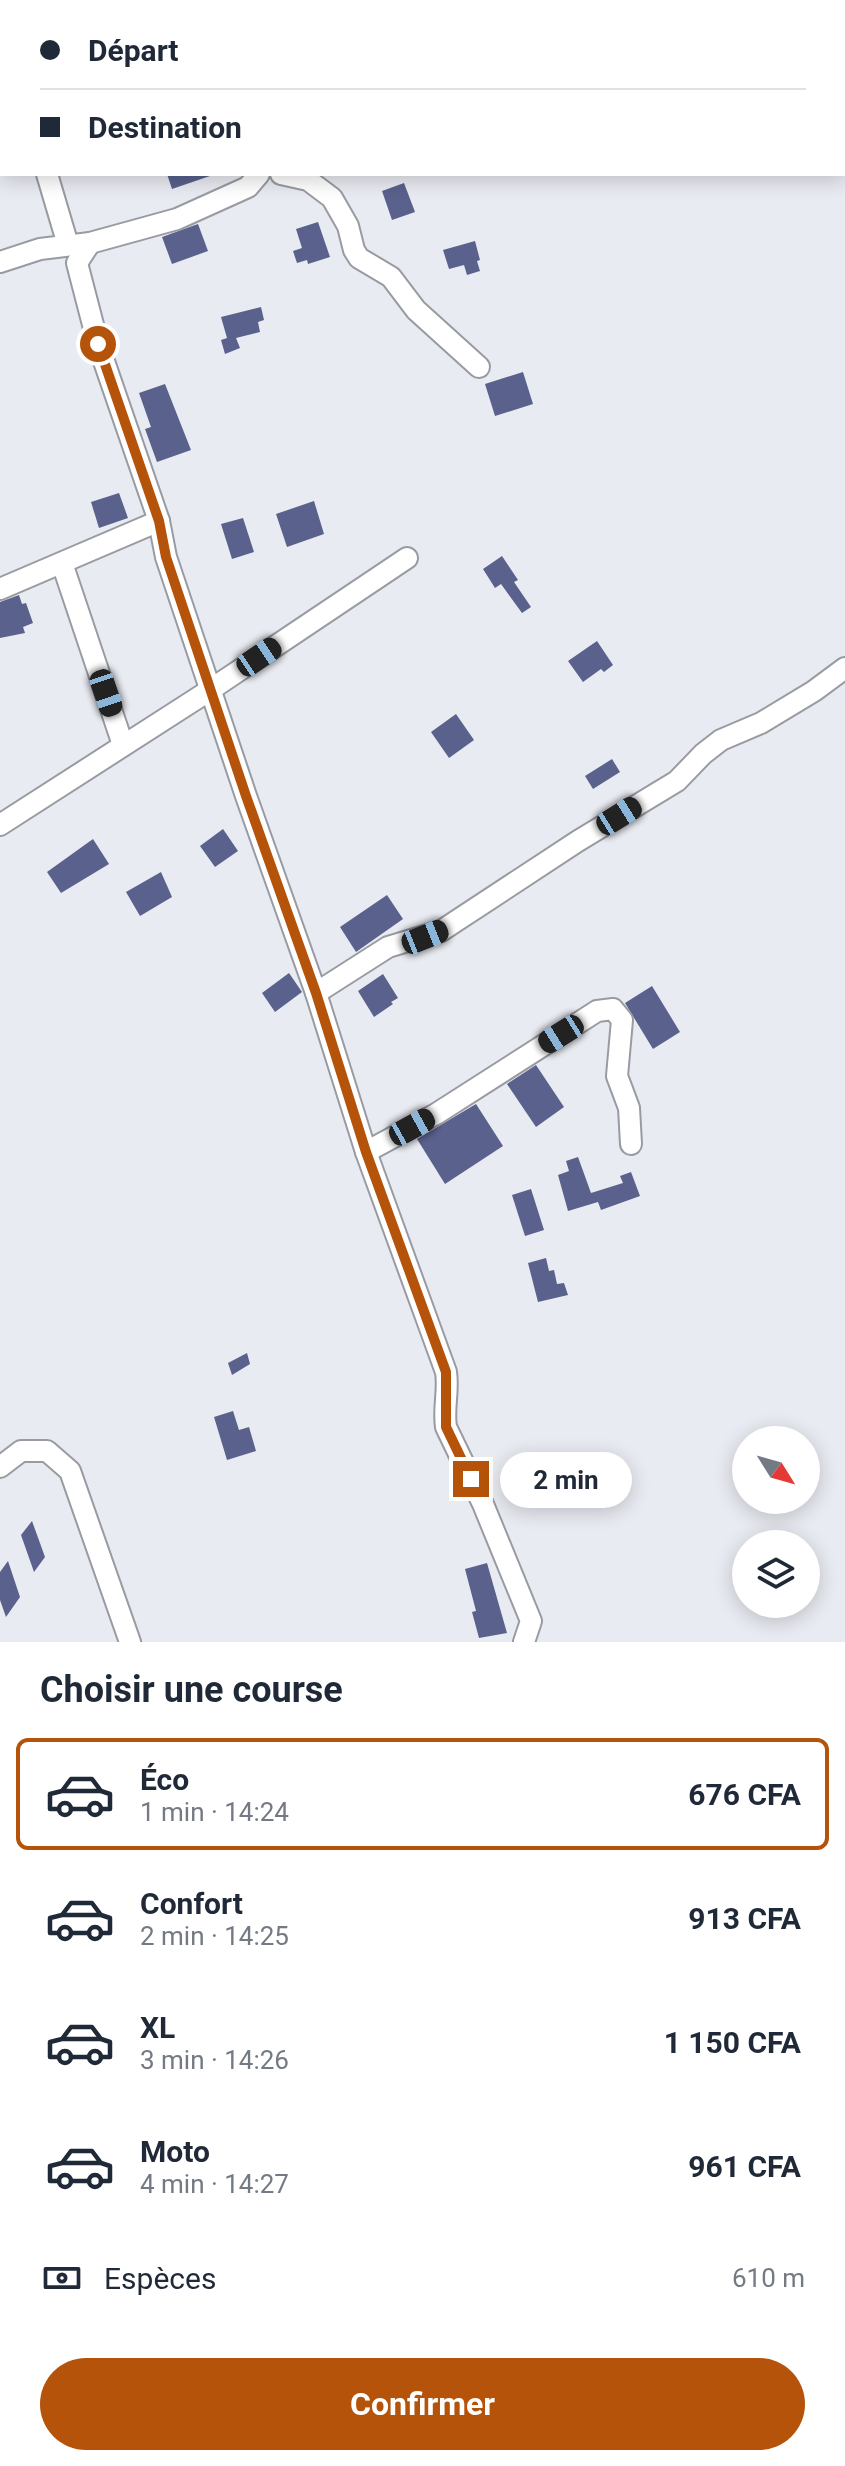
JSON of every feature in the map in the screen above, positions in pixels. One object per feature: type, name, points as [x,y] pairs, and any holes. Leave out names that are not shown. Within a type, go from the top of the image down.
[{"type":"street","points":[[48,176],[68,245]]},
{"type":"street","points":[[0,262],[40,249],[90,243],[177,219],[248,187],[257,176]]},
{"type":"street","points":[[290,176],[308,180],[332,198],[348,226],[359,258],[391,277],[416,310],[479,367]]},
{"type":"street","points":[[90,243],[77,263],[98,344],[159,521],[166,557],[210,690],[316,993],[366,1152],[446,1372],[446,1427],[483,1504],[531,1621],[524,1642]]},
{"type":"street","points":[[0,589],[159,521]]},
{"type":"street","points":[[0,825],[407,558]]},
{"type":"street","points":[[62,563],[123,745]]},
{"type":"street","points":[[316,993],[388,947],[441,931],[578,841],[677,781],[721,740],[761,723],[845,668]]},
{"type":"street","points":[[366,1152],[436,1114],[605,1008],[613,1009],[622,1020],[617,1076],[629,1108],[631,1144]]},
{"type":"street","points":[[0,1467],[21,1451],[47,1451],[70,1471],[130,1642]]},
{"type":"building","points":[[168,176],[210,176],[172,189]]},
{"type":"building","points":[[404,183],[415,212],[392,220],[382,191]]},
{"type":"building","points":[[318,222],[330,257],[308,264],[307,260],[297,263],[293,251],[302,248],[296,229]]},
{"type":"building","points":[[198,224],[208,251],[172,264],[162,237]]},
{"type":"building","points":[[475,241],[480,271],[467,275],[464,265],[449,269],[443,250]]},
{"type":"building","points":[[261,307],[264,320],[258,322],[260,332],[236,338],[240,348],[225,354],[221,340],[227,338],[221,317]]},
{"type":"building","points":[[523,372],[533,404],[495,416],[485,384]]},
{"type":"building","points":[[165,384],[191,450],[157,462],[145,429],[151,427],[139,393]]},
{"type":"building","points":[[119,493],[128,518],[99,528],[91,502]]},
{"type":"building","points":[[314,501],[324,534],[287,547],[276,514]]},
{"type":"building","points":[[243,518],[254,552],[232,559],[221,524]]},
{"type":"building","points":[[502,556],[518,580],[514,582],[531,607],[522,613],[501,584],[495,588],[483,569]]},
{"type":"building","points":[[19,595],[22,604],[26,603],[33,623],[23,627],[25,633],[0,638],[0,602]]},
{"type":"building","points":[[597,641],[613,665],[604,672],[601,669],[583,682],[568,661]]},
{"type":"building","points":[[456,714],[474,740],[449,758],[431,732]]},
{"type":"building","points":[[612,759],[620,772],[593,789],[585,776]]},
{"type":"building","points":[[223,829],[238,851],[215,867],[200,846]]},
{"type":"building","points":[[93,839],[109,864],[61,893],[47,872]]},
{"type":"building","points":[[161,872],[172,897],[140,916],[126,892]]},
{"type":"building","points":[[387,895],[403,919],[356,952],[340,927]]},
{"type":"building","points":[[289,973],[302,992],[275,1012],[262,993]]},
{"type":"building","points":[[383,974],[398,998],[374,1017],[358,991]]},
{"type":"building","points":[[652,986],[680,1032],[653,1049],[625,1003]]},
{"type":"building","points":[[536,1065],[564,1107],[536,1127],[507,1084]]},
{"type":"building","points":[[476,1104],[503,1146],[445,1184],[417,1139]]},
{"type":"building","points":[[578,1157],[591,1193],[623,1183],[620,1176],[631,1172],[640,1196],[601,1210],[598,1202],[568,1211],[558,1175],[569,1171],[566,1161]]},
{"type":"building","points":[[531,1189],[544,1230],[525,1236],[512,1195]]},
{"type":"building","points":[[546,1258],[549,1271],[554,1270],[557,1284],[564,1283],[568,1295],[538,1302],[528,1263]]},
{"type":"building","points":[[247,1353],[250,1364],[232,1375],[228,1363]]},
{"type":"building","points":[[233,1411],[239,1430],[249,1427],[256,1451],[227,1460],[214,1417]]},
{"type":"building","points":[[32,1521],[45,1557],[34,1572],[21,1535]]},
{"type":"building","points":[[8,1561],[20,1597],[6,1617],[0,1600],[0,1572]]},
{"type":"building","points":[[487,1563],[507,1633],[479,1638],[472,1612],[476,1611],[465,1569]]},
{"type":"route","points":[[98,344],[159,521],[166,557],[246,796],[316,993],[366,1152],[446,1372],[446,1427],[471,1479]]}]
